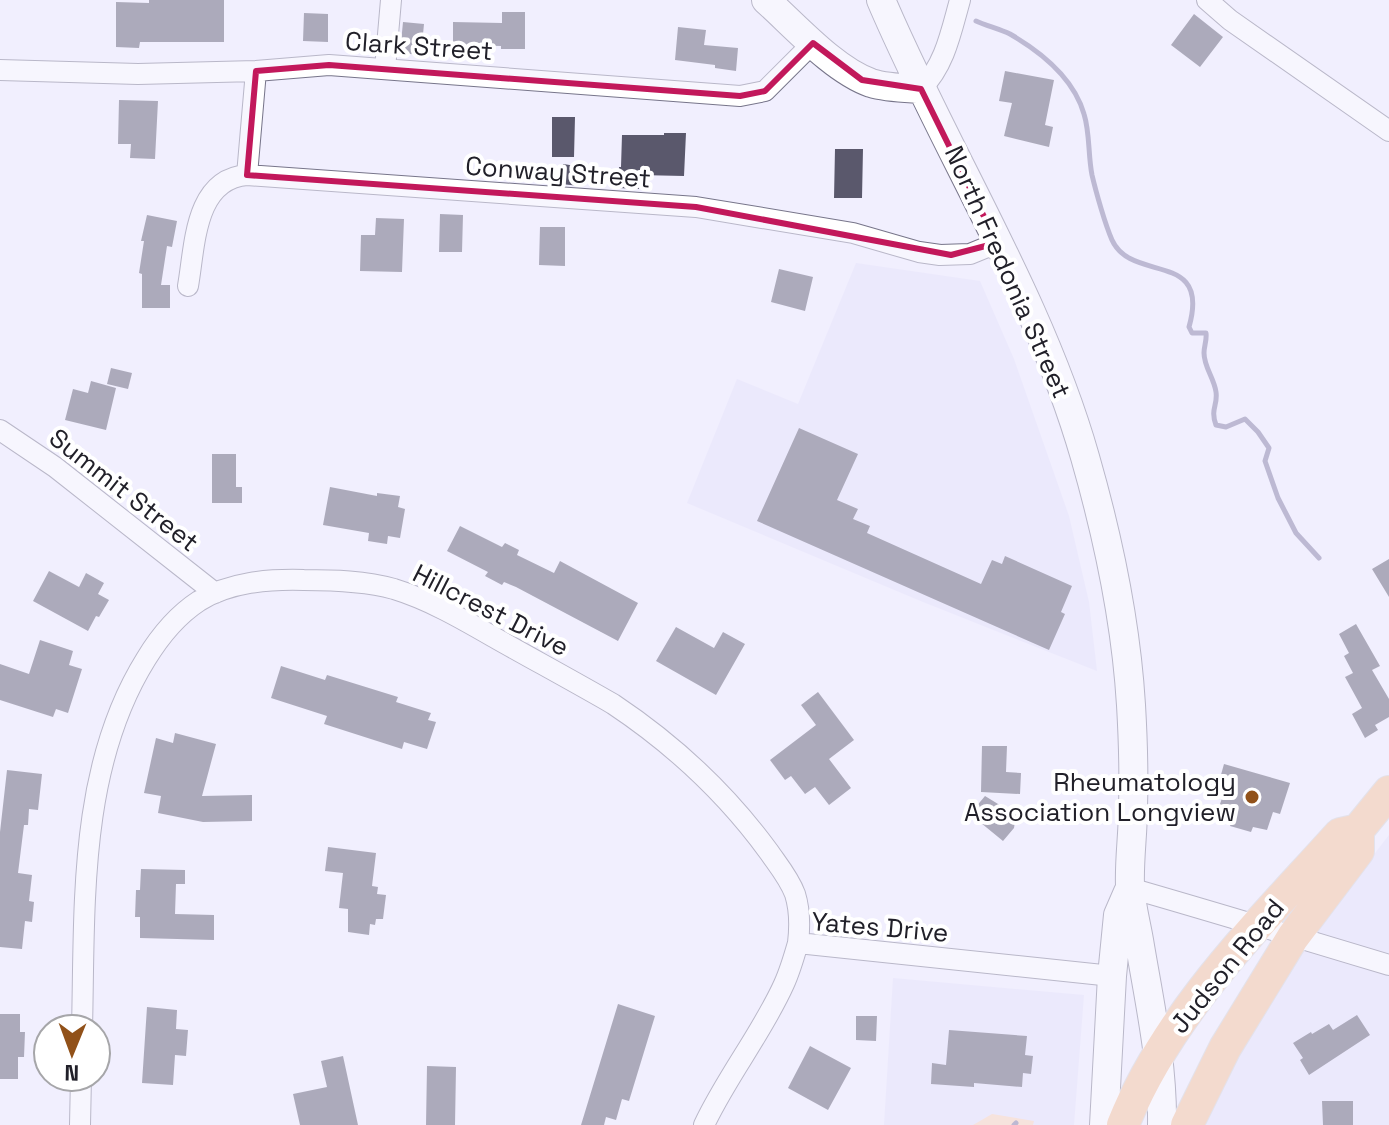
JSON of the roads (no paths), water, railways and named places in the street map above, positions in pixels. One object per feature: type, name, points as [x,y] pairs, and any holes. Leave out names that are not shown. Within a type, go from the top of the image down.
[{"type":"main road","name":"Judson Road","points":[[1123,1125],[1158,1052],[1196,999],[1340,834],[1358,830],[1389,792]]},
{"type":"main road","name":"Judson Road","points":[[1187,1125],[1225,1048],[1293,937],[1358,851],[1358,830]]},
{"type":"street","points":[[385,69],[391,0]]},
{"type":"street","points":[[766,0],[849,73],[887,87],[921,89],[941,63],[960,0]]},
{"type":"street","name":"North Fredonia Street","points":[[881,0],[921,89],[1031,311],[1085,455],[1104,530],[1129,677],[1133,805],[1130,888],[1158,1052],[1162,1125]]},
{"type":"street","points":[[1207,0],[1230,20],[1389,131]]},
{"type":"street","name":"Clark Street","points":[[0,70],[138,74],[256,71],[329,65],[740,96],[765,91],[813,43]]},
{"type":"street","points":[[188,286],[198,224],[209,196],[225,181],[247,175],[256,71]]},
{"type":"street","name":"Conway Street","points":[[247,175],[696,207],[853,233],[910,250],[940,255],[970,254],[997,243]]},
{"type":"street","name":"Summit Street","points":[[0,430],[55,467],[215,593]]},
{"type":"street","name":"Hillcrest Drive","points":[[83,1013],[88,857],[98,790],[113,731],[125,700],[157,641],[183,613],[215,593],[279,579],[337,580],[394,589],[454,615],[613,704],[663,739],[717,791],[759,839],[790,882],[799,911],[798,943]]},
{"type":"street","points":[[1130,888],[1389,965]]},
{"type":"street","name":"North Fredonia Street","points":[[1104,1125],[1118,915],[1130,888]]},
{"type":"street","name":"Yates Drive","points":[[704,1125],[785,983],[798,943],[1112,976]]},
{"type":"street","points":[[80,1125],[81,1093]]},
{"type":"waterway","points":[[976,21],[1010,34],[1033,49],[1073,89],[1086,121],[1092,175],[1112,240],[1122,253],[1180,277],[1189,287],[1193,303],[1189,327],[1192,333],[1206,333],[1204,358],[1216,392],[1216,425],[1226,427],[1245,419],[1258,432],[1269,448],[1265,461],[1278,498],[1296,533],[1319,558]]},
{"type":"place","name":"Rheumatology Association Longview","points":[[1252,797]]}]
